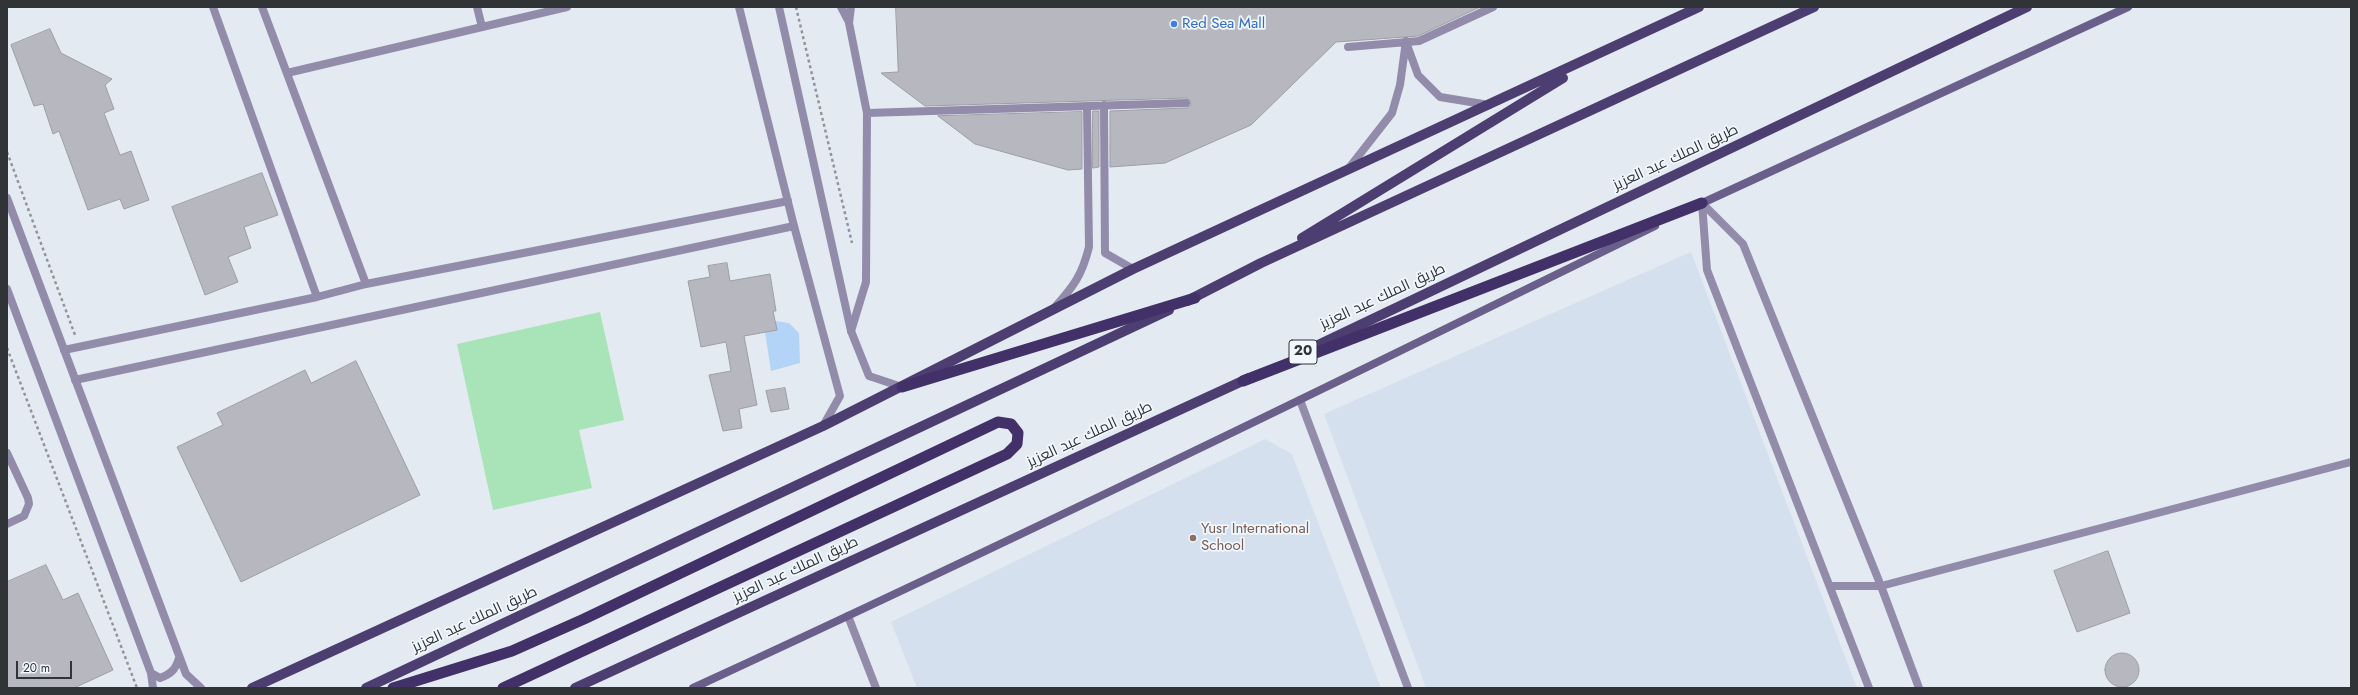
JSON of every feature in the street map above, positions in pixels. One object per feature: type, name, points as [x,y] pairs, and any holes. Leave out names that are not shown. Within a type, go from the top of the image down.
[{"type":"highway","points":[[1243,381],[1702,203]]},
{"type":"highway","points":[[902,387],[1195,298]]},
{"type":"highway","points":[[393,688],[512,651],[591,616],[998,422],[1011,424],[1018,433],[1017,444],[1007,454],[503,688]]},
{"type":"main road","points":[[252,688],[823,426],[1133,269],[1602,54],[1699,7]]},
{"type":"main road","name":"طريق الملك عبد العزيز","points":[[366,688],[1195,298],[1261,263],[1814,7]]},
{"type":"main road","name":"طريق الملك عبد العزيز","points":[[576,688],[1243,381],[2027,7]]},
{"type":"main road","points":[[693,688],[848,616],[1300,400],[1702,203],[2128,7]]},
{"type":"main road","points":[[1261,263],[1602,54]]},
{"type":"street","points":[[213,7],[317,297]]},
{"type":"street","points":[[262,7],[366,284]]},
{"type":"street","points":[[477,7],[482,27]]},
{"type":"street","points":[[287,73],[567,7]]},
{"type":"street","points":[[739,7],[794,226],[840,396],[823,426]]},
{"type":"street","points":[[779,7],[851,331],[869,376],[902,387]]},
{"type":"street","points":[[841,7],[849,23],[867,113],[866,282],[851,331]]},
{"type":"street","points":[[849,23],[851,7]]},
{"type":"street","points":[[1348,47],[1419,40],[1493,7]]},
{"type":"street","points":[[1406,41],[1418,75],[1440,97],[1490,105]]},
{"type":"street","points":[[1346,171],[1392,113],[1400,85],[1406,41]]},
{"type":"street","points":[[867,113],[1186,103]]},
{"type":"street","points":[[1104,105],[1105,253],[1133,269]]},
{"type":"street","points":[[1055,308],[1072,288],[1083,270],[1089,247],[1086,106]]},
{"type":"street","points":[[7,198],[179,658],[186,674],[201,688]]},
{"type":"street","points":[[64,350],[317,297],[366,284],[788,201]]},
{"type":"street","points":[[1702,203],[1743,244],[1881,586],[1919,688]]},
{"type":"street","points":[[1702,203],[1707,270],[1869,688]]},
{"type":"street","points":[[74,380],[794,226]]},
{"type":"street","points":[[7,289],[151,672],[153,688]]},
{"type":"street","points":[[1300,400],[1408,688]]},
{"type":"street","points":[[7,453],[29,504],[24,516],[7,524]]},
{"type":"street","points":[[1830,586],[1881,586],[2351,462]]},
{"type":"street","points":[[848,616],[876,688]]},
{"type":"street","points":[[151,672],[160,678],[167,675],[176,668],[179,658]]},
{"type":"path","points":[[796,7],[852,246]]},
{"type":"path","points":[[7,348],[137,688]]},
{"type":"shaded area","points":[[1691,252],[1857,688],[1426,688],[1324,414]]},
{"type":"shaded area","name":"Yusr International School","points":[[1265,439],[1292,454],[1381,688],[917,688],[891,622]]},
{"type":"green space","points":[[600,312],[624,420],[579,430],[592,488],[493,510],[457,344]]},
{"type":"water","points":[[775,321],[789,323],[799,333],[800,363],[771,371],[765,332],[777,330]]},
{"type":"building","points":[[896,7],[1480,7],[1418,36],[1336,42],[1251,125],[1165,163],[1110,167],[1110,111],[1186,108],[1191,105],[1190,100],[1186,98],[925,106],[881,73],[898,72]]},
{"type":"building","points":[[50,29],[61,53],[112,79],[105,85],[114,109],[104,113],[120,155],[131,151],[149,200],[124,209],[120,199],[88,210],[59,131],[53,134],[43,104],[34,106],[11,45]]},
{"type":"building","points":[[1093,111],[1099,111],[1099,167],[1093,168]]},
{"type":"building","points":[[1082,112],[1082,169],[1068,170],[975,144],[938,116]]},
{"type":"building","points":[[262,173],[278,215],[244,227],[251,248],[228,257],[238,282],[205,295],[172,207]]},
{"type":"building","points":[[727,263],[730,281],[770,274],[776,311],[773,311],[777,330],[744,336],[757,405],[739,409],[742,428],[723,431],[709,375],[731,371],[726,342],[701,347],[688,281],[710,277],[708,266]]},
{"type":"building","points":[[356,361],[420,495],[241,582],[177,447],[223,425],[217,413],[305,370],[311,383]]},
{"type":"building","points":[[785,388],[789,409],[771,412],[766,391]]},
{"type":"building","points":[[2108,551],[2130,613],[2077,632],[2054,571]]},
{"type":"building","points":[[46,565],[63,600],[78,593],[113,670],[74,688],[7,688],[7,582]]},
{"type":"building","points":[[2122,653],[2134,658],[2139,670],[2134,682],[2122,687],[2110,682],[2105,670],[2110,658]]},
{"type":"place","name":"Red Sea Mall","points":[[1174,24]]},
{"type":"place","name":"Yusr International School","points":[[1193,538]]}]
